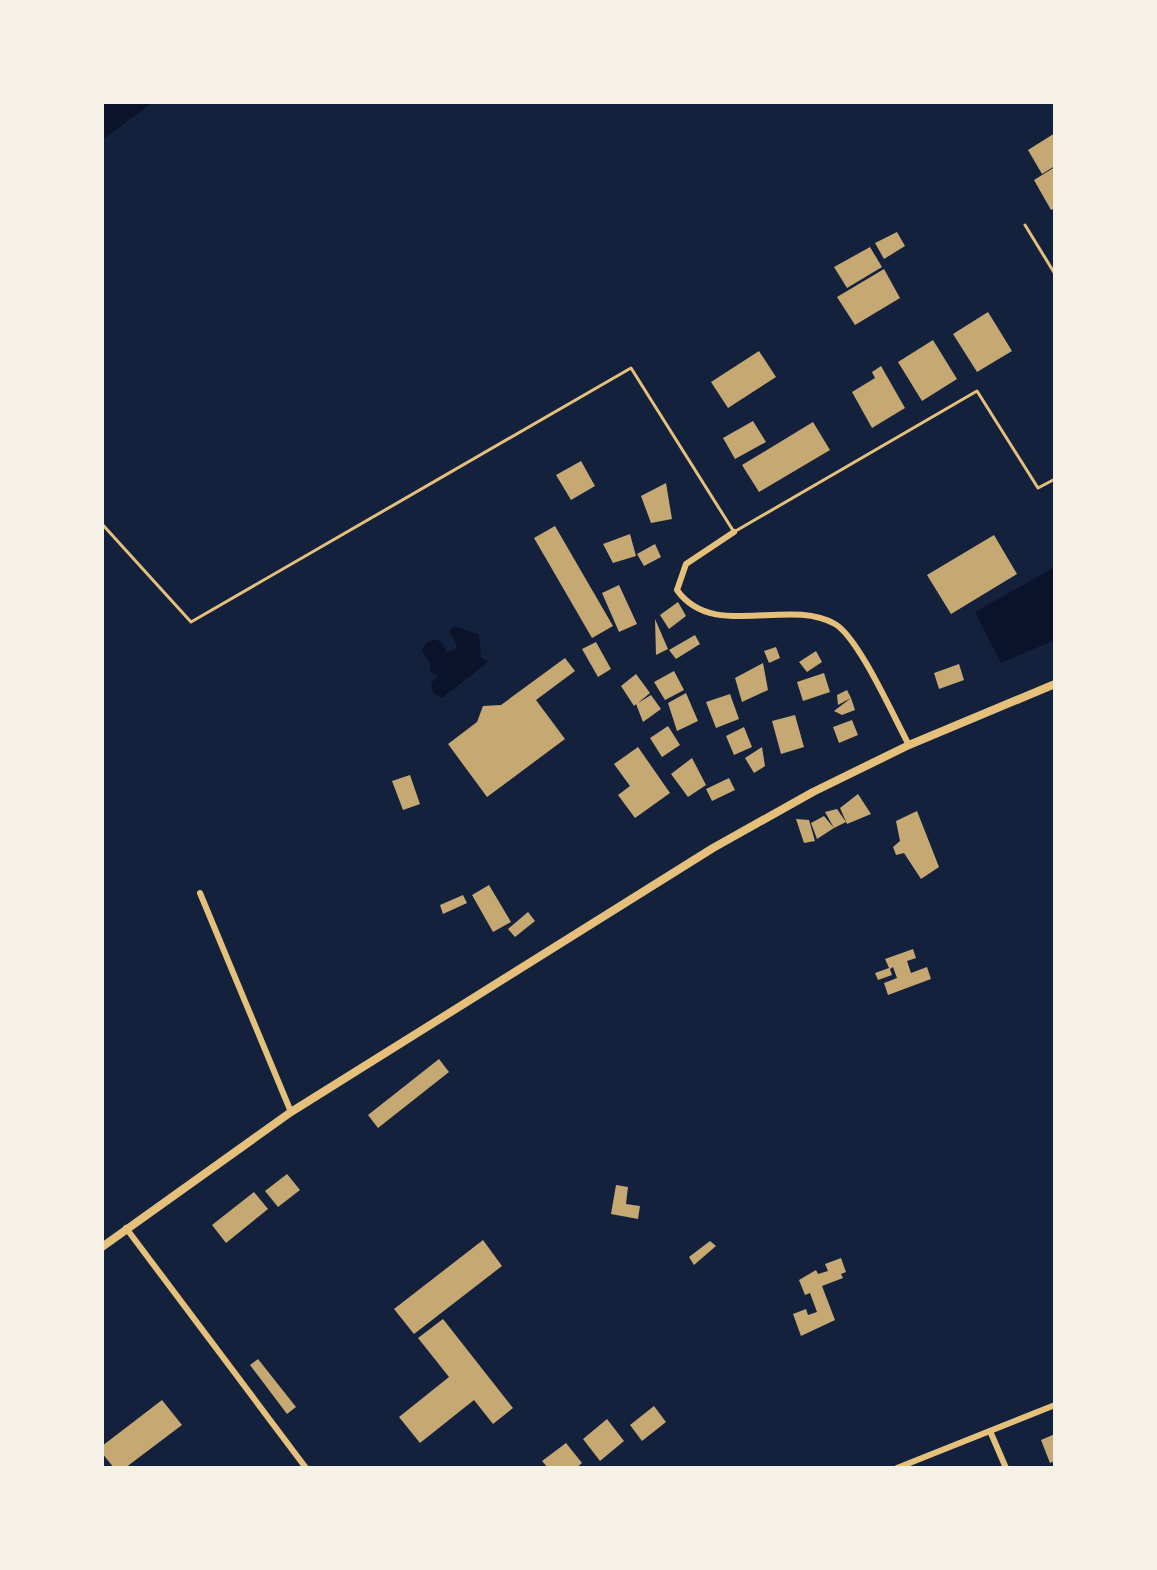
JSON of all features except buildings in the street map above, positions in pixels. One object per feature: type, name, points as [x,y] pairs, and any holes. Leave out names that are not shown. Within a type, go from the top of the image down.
[{"type":"main road","points":[[102,1247],[291,1112],[713,848],[813,792],[909,745],[1055,684]]},
{"type":"street","points":[[734,532],[686,564],[677,590],[684,601],[698,611],[713,615],[798,617],[835,624],[854,643],[909,745]]},
{"type":"street","points":[[200,893],[291,1112]]},
{"type":"street","points":[[126,1228],[306,1468]]},
{"type":"street","points":[[897,1468],[1055,1405]]},
{"type":"street","points":[[990,1431],[1006,1468]]},
{"type":"lane","points":[[1025,225],[1055,274]]},
{"type":"lane","points":[[102,524],[191,622],[631,368],[734,532],[977,391],[1038,488],[1055,479]]},
{"type":"water","points":[[102,102],[153,102],[102,140]]},
{"type":"water","points":[[1055,567],[1055,640],[1001,663],[975,612]]},
{"type":"water","points":[[454,626],[479,635],[481,657],[488,662],[442,698],[433,693],[431,683],[438,676],[430,672],[430,663],[422,651],[426,643],[435,639],[443,643],[446,652],[455,650],[457,645],[449,631]]}]
